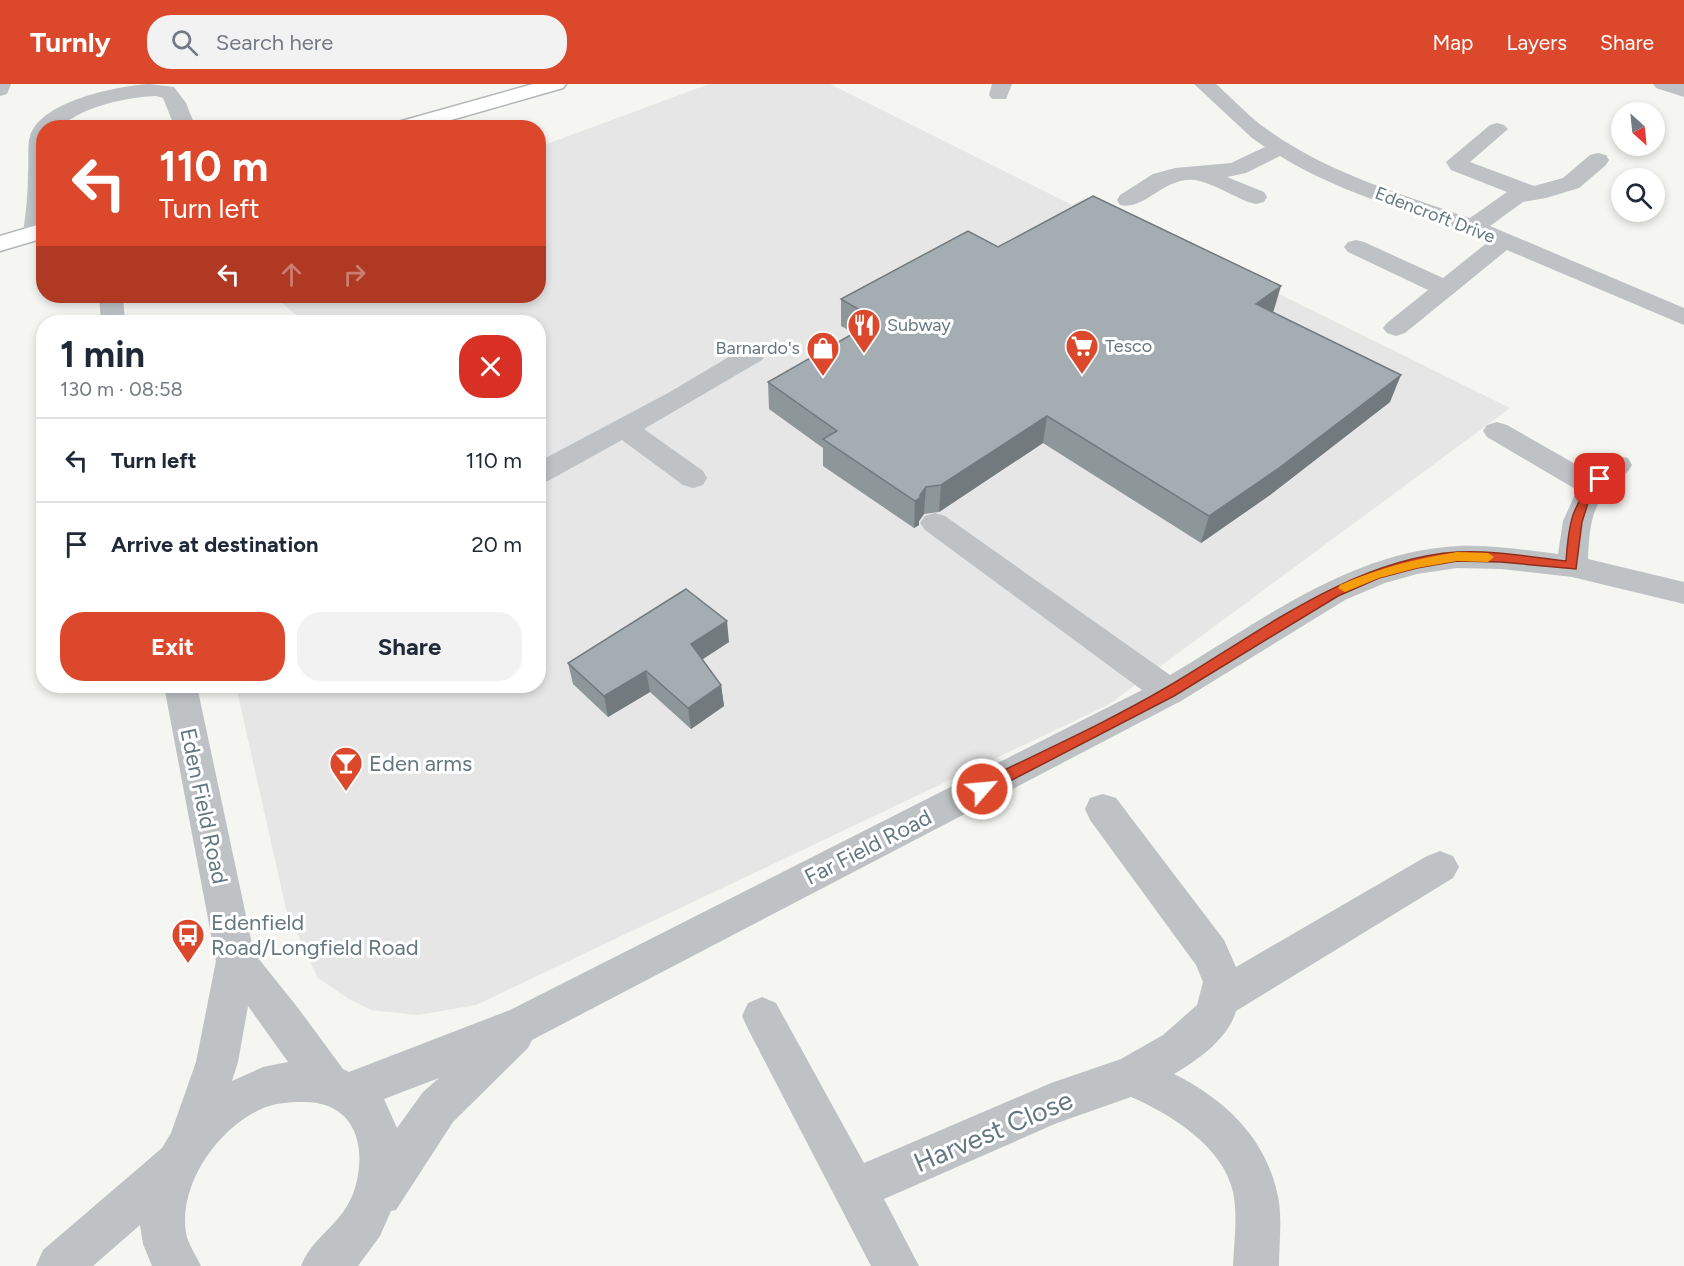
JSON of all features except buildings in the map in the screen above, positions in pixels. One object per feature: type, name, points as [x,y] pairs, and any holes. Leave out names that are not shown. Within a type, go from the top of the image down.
[{"type":"main road","points":[[427,120],[556,84]]},
{"type":"main road","points":[[0,244],[36,233]]},
{"type":"street","points":[[0,90],[2,84]]},
{"type":"street","name":"Edencroft Drive","points":[[1204,84],[1259,134],[1309,165],[1349,183],[1473,227],[1684,317]]},
{"type":"street","points":[[1662,84],[1684,91]]},
{"type":"street","points":[[50,120],[72,104],[94,96],[135,87],[159,87],[168,91],[182,120]]},
{"type":"street","points":[[1497,129],[1457,162],[1459,165],[1528,192]]},
{"type":"street","points":[[1128,200],[1161,179],[1175,175],[1221,172],[1238,168],[1280,148]]},
{"type":"street","points":[[1473,227],[1516,196],[1528,192],[1546,191],[1571,183],[1598,160]]},
{"type":"street","points":[[1197,173],[1256,197]]},
{"type":"street","points":[[1396,328],[1504,241]]},
{"type":"street","points":[[1356,247],[1445,288]]},
{"type":"street","points":[[546,470],[753,354]]},
{"type":"street","points":[[624,428],[693,478]]},
{"type":"street","points":[[1497,431],[1594,487]]},
{"type":"street","points":[[1572,566],[1575,522],[1582,502],[1600,479],[1618,465]]},
{"type":"street","points":[[935,522],[1169,692]]},
{"type":"street","name":"Far Field Road","points":[[339,1088],[524,1024],[1169,692],[1334,592],[1375,575],[1417,563],[1457,556],[1501,558],[1572,566],[1684,593]]},
{"type":"street","name":"Eden Field Road","points":[[178,1266],[168,1254],[161,1222],[168,1184],[217,1062],[236,961],[181,693]]},
{"type":"street","points":[[1103,809],[1210,953],[1223,982],[1219,999]]},
{"type":"street","points":[[1219,999],[1440,867]]},
{"type":"street","name":"Eden Field Road","points":[[236,961],[339,1088],[358,1099],[377,1125],[381,1142],[380,1184],[373,1205]]},
{"type":"street","name":"Harvest Close","points":[[855,1189],[1051,1104],[1132,1076],[1178,1049],[1214,1016],[1219,999]]},
{"type":"street","points":[[762,1016],[896,1266]]},
{"type":"street","name":"Far Field Road","points":[[373,1205],[438,1107],[524,1024]]},
{"type":"street","points":[[1132,1076],[1166,1090],[1194,1107],[1221,1132],[1242,1157],[1255,1192],[1256,1266]]},
{"type":"street","points":[[59,1266],[182,1153],[212,1118],[246,1095],[267,1086],[298,1081],[339,1088]]},
{"type":"street","points":[[333,1263],[362,1226],[373,1205]]},
{"type":"shaded area","points":[[709,84],[830,84],[1072,205],[1085,198],[1510,408],[1108,705],[476,1005],[418,1015],[371,1010],[349,999],[318,978],[286,909],[238,693],[546,693],[546,315],[296,315],[282,303],[546,303],[546,144]]},
{"type":"slow traffic","points":[[1345,588],[1375,575],[1417,563],[1457,556],[1488,557]]},
{"type":"place","name":"Subway","points":[[864,354]]},
{"type":"place","name":"Tesco","points":[[1082,375]]},
{"type":"place","name":"Barnardo's","points":[[823,377]]},
{"type":"place","name":"Eden arms","points":[[346,792]]},
{"type":"place","name":"Edenfield Road/Longfield Road","points":[[188,964]]},
{"type":"route","points":[[982,789],[1169,692],[1334,592],[1375,575],[1417,563],[1457,556],[1501,558],[1572,566],[1575,522],[1582,502],[1600,479]]}]
